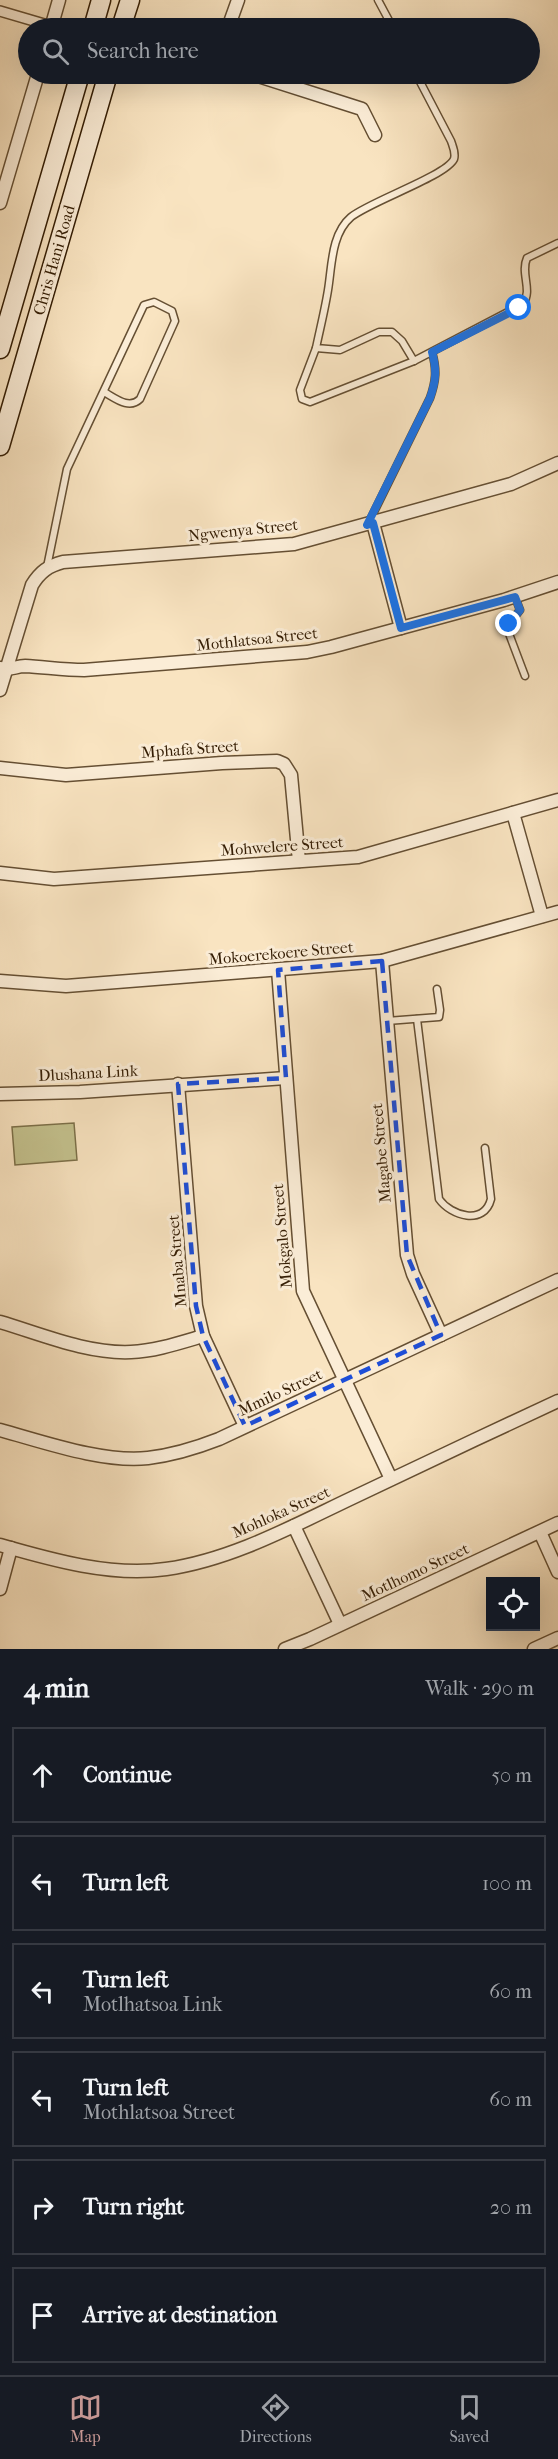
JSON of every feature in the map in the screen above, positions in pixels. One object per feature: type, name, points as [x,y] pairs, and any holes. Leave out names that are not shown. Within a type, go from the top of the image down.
[{"type":"main road","points":[[96,18],[101,0]]},
{"type":"main road","points":[[125,18],[130,0]]},
{"type":"main road","name":"Chris Hani Road","points":[[0,349],[77,84]]},
{"type":"main road","name":"Chris Hani Road","points":[[0,446],[105,84]]},
{"type":"street","points":[[54,18],[59,0]]},
{"type":"street","points":[[232,18],[238,0]]},
{"type":"street","points":[[0,11],[22,18]]},
{"type":"street","points":[[0,203],[35,84]]},
{"type":"street","points":[[283,84],[362,109],[375,135]]},
{"type":"street","name":"Ngwenya Street","points":[[46,568],[63,562],[294,544],[512,484],[558,463]]},
{"type":"street","points":[[370,524],[401,628]]},
{"type":"street","points":[[0,690],[5,652],[32,585],[46,568]]},
{"type":"street","name":"Mothlatsoa Street","points":[[3,669],[23,666],[84,670],[291,654],[325,649],[515,597],[558,582]]},
{"type":"street","points":[[5,652],[23,666]]},
{"type":"street","name":"Mphafa Street","points":[[0,768],[66,775],[242,761],[277,761],[284,764],[291,775],[299,861]]},
{"type":"street","name":"Mohwelere Street","points":[[0,873],[54,879],[358,857],[558,800]]},
{"type":"street","points":[[513,813],[542,916]]},
{"type":"street","name":"Mokoerekoere Street","points":[[0,981],[66,986],[382,961],[558,912]]},
{"type":"street","name":"Magabe Street","points":[[382,961],[407,1255],[413,1274],[441,1335]]},
{"type":"street","name":"Mokgalo Street","points":[[278,970],[301,1285],[343,1381],[391,1479]]},
{"type":"street","name":"Dlushana Link","points":[[0,1094],[80,1092],[285,1078]]},
{"type":"street","name":"Mnaba Street","points":[[178,1084],[196,1306],[203,1336],[245,1426]]},
{"type":"street","name":"Mmilo Street","points":[[0,1430],[83,1452],[146,1458],[188,1451],[558,1280]]},
{"type":"street","points":[[0,1322],[103,1351],[131,1352],[161,1348],[203,1336]]},
{"type":"street","name":"Mohloka Street","points":[[6,1546],[111,1569],[137,1571],[165,1569],[220,1556],[294,1526],[558,1401]]},
{"type":"street","name":"Motlhomo Street","points":[[285,1649],[558,1522]]},
{"type":"street","points":[[294,1526],[340,1624]]},
{"type":"street","points":[[540,1532],[558,1572]]},
{"type":"street","points":[[0,1589],[6,1546]]},
{"type":"street","points":[[534,1649],[558,1638]]},
{"type":"lane","points":[[378,0],[388,18]]},
{"type":"lane","points":[[421,84],[451,141],[455,152],[454,159],[443,169],[367,207],[351,217],[342,227],[333,257],[316,348],[300,390],[302,399],[310,402],[414,361],[523,304],[528,296],[525,268],[527,258],[558,243]]},
{"type":"lane","points":[[46,568],[68,469],[144,305],[154,302],[172,311],[175,321],[140,399],[130,405],[104,392]]},
{"type":"lane","points":[[316,348],[340,350],[379,332],[392,332],[402,340],[414,361]]},
{"type":"lane","points":[[370,524],[430,398],[436,368],[432,352]]},
{"type":"lane","points":[[515,597],[520,610],[509,624],[508,631],[525,676]]},
{"type":"lane","points":[[387,1022],[436,1018],[440,1015],[437,989]]},
{"type":"lane","points":[[417,1020],[439,1198],[449,1210],[472,1216],[485,1212],[490,1205],[485,1148]]},
{"type":"highlighted area","points":[[382,961],[407,1255],[441,1335],[245,1426],[203,1336],[196,1306],[178,1084],[286,1078],[278,970]]},
{"type":"shaded area","points":[[74,1123],[77,1160],[15,1165],[12,1127]]},
{"type":"route","points":[[509,624],[520,610],[515,597],[401,628],[373,523],[367,525],[430,398],[436,368],[432,352],[519,308]]}]
